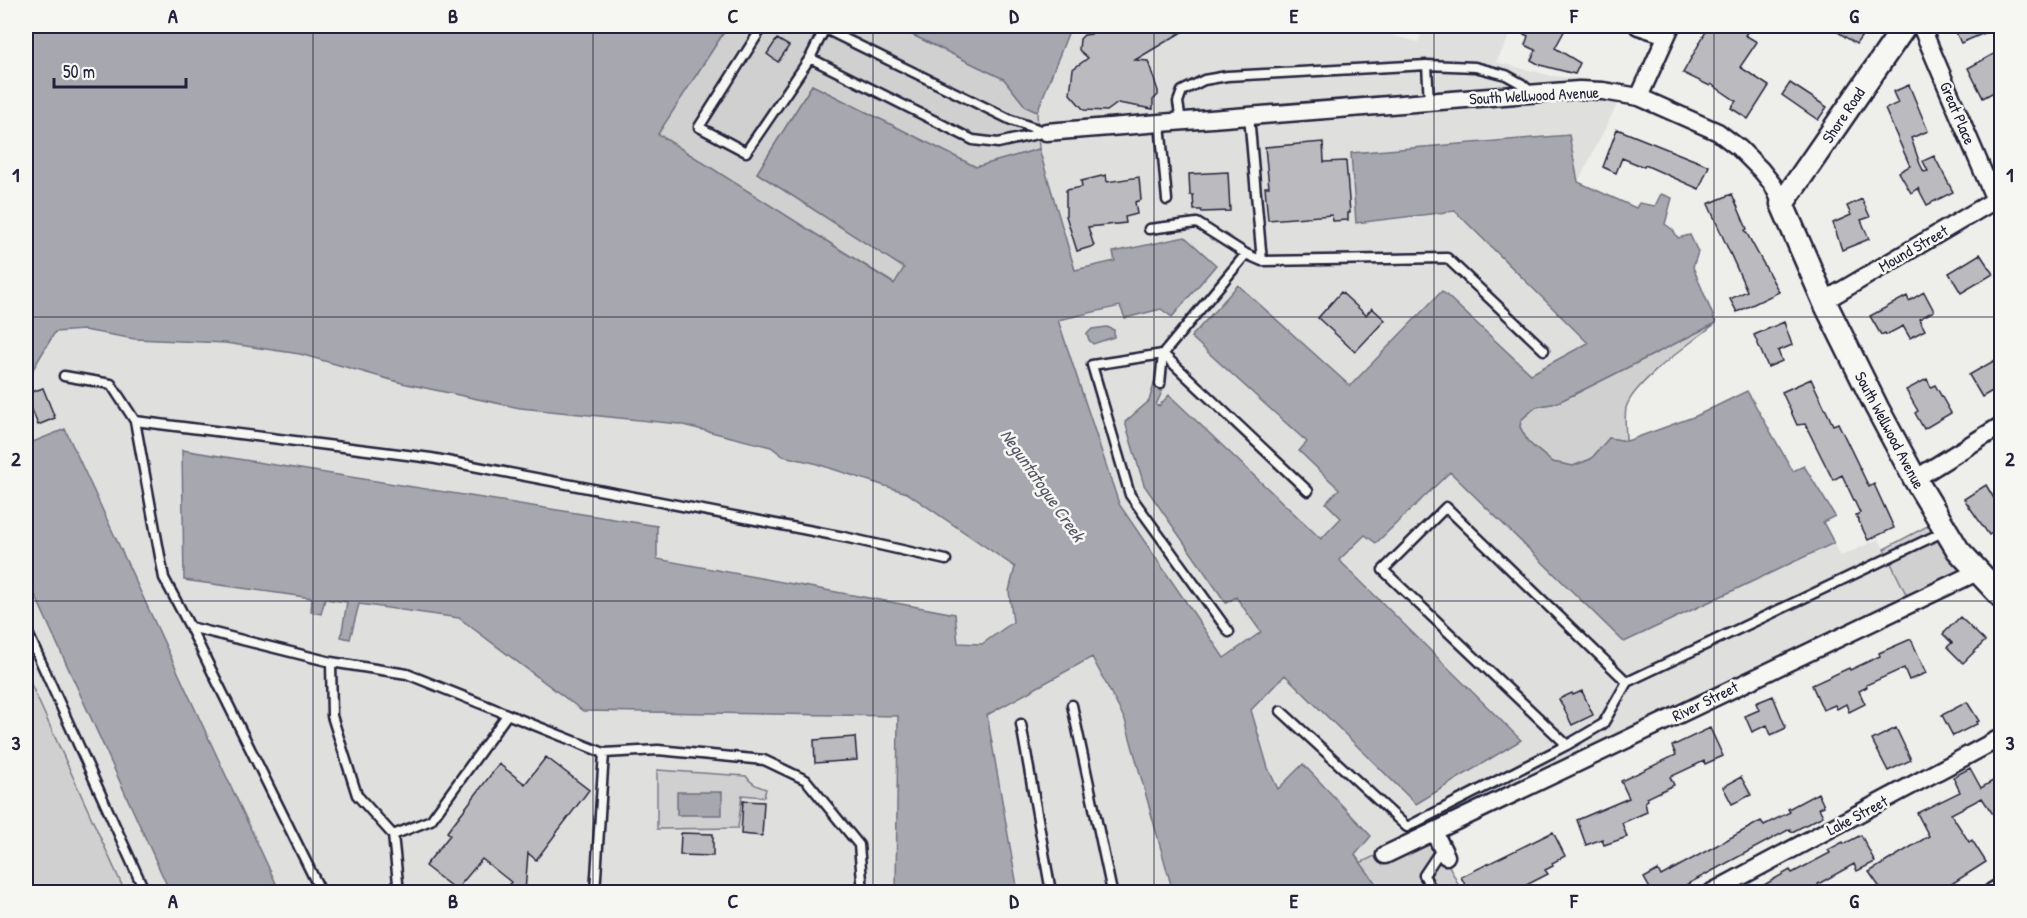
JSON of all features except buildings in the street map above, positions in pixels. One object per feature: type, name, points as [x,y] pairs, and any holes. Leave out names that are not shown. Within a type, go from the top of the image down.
[{"type":"street","points":[[1638,26],[1669,30],[1639,97]]},
{"type":"street","name":"Shore Road","points":[[1782,204],[1905,26]]},
{"type":"street","name":"Great Place","points":[[1921,26],[1998,198]]},
{"type":"street","name":"South Wellwood Avenue","points":[[1046,132],[1533,94],[1604,91],[1639,97],[1718,132],[1739,148],[1773,185],[1824,300],[1915,479],[1945,531],[1977,572],[2001,597]]},
{"type":"street","name":"Mound Street","points":[[1824,300],[1998,198]]},
{"type":"street","points":[[1915,479],[2001,425]]},
{"type":"street","name":"River Street","points":[[1385,855],[1977,572]]},
{"type":"street","name":"Lake Street","points":[[1712,892],[2001,737]]},
{"type":"street","points":[[1434,832],[1444,852]]},
{"type":"street","points":[[1992,892],[2001,886]]},
{"type":"lane","points":[[763,26],[699,127],[746,152],[810,58],[822,27],[1011,120],[1046,132]]},
{"type":"lane","points":[[810,58],[973,141],[998,144],[1046,132]]},
{"type":"lane","points":[[1427,64],[1429,102]]},
{"type":"lane","points":[[1181,121],[1178,102],[1182,91],[1204,80],[1227,76],[1427,64],[1475,67],[1499,72],[1522,84],[1533,94]]},
{"type":"lane","points":[[1249,116],[1262,261]]},
{"type":"lane","points":[[1160,123],[1167,200]]},
{"type":"lane","points":[[1149,229],[1197,223],[1246,254],[1262,261],[1448,258],[1544,350]]},
{"type":"lane","points":[[1160,384],[1163,354],[1246,254]]},
{"type":"lane","points":[[1163,354],[1308,491]]},
{"type":"lane","points":[[1163,354],[1092,365],[1130,495],[1229,632]]},
{"type":"lane","points":[[64,375],[111,384],[135,421],[164,578],[321,892]]},
{"type":"lane","points":[[135,421],[431,458],[844,537],[946,560]]},
{"type":"lane","points":[[1567,745],[1383,570],[1446,507],[1627,682]]},
{"type":"lane","points":[[1281,711],[1407,827],[1604,724],[1627,682],[1945,531]]},
{"type":"lane","points":[[190,627],[331,662],[406,674],[604,753],[658,750],[764,760],[807,780],[859,845],[863,892]]},
{"type":"lane","points":[[26,629],[145,892]]},
{"type":"lane","points":[[331,662],[332,716],[357,795],[393,835],[399,892]]},
{"type":"lane","points":[[1072,705],[1112,892]]},
{"type":"lane","points":[[393,835],[431,820],[507,715]]},
{"type":"lane","points":[[1021,724],[1051,892]]},
{"type":"lane","points":[[595,892],[604,753]]},
{"type":"lane","points":[[1433,892],[1424,875],[1444,852]]},
{"type":"shaded area","points":[[728,26],[894,26],[1037,112],[1071,26],[1356,26],[1418,42],[1425,26],[1515,26],[1496,62],[1552,76],[1628,83],[1578,182],[1568,136],[1356,223],[1455,210],[1588,343],[1531,374],[1442,292],[1350,386],[1238,286],[1191,337],[1307,442],[1299,451],[1340,489],[1341,518],[1321,539],[1170,396],[1159,407],[1156,405],[1165,385],[1155,381],[1149,401],[1125,422],[1226,602],[1236,596],[1261,632],[1224,658],[1119,504],[1058,320],[1121,306],[1125,318],[1161,309],[1172,317],[1216,265],[1185,237],[1114,252],[1115,261],[1075,270],[1039,149]]},
{"type":"shaded area","points":[[728,26],[894,26],[1004,79],[1026,107],[1037,112],[1039,149],[976,167],[812,85],[757,173],[905,268],[895,284],[657,134]]},
{"type":"shaded area","points":[[1716,323],[1652,375],[1631,398],[1625,412],[1626,441],[1609,438],[1591,459],[1573,466],[1552,462],[1528,442],[1520,427],[1521,420],[1536,407],[1556,403]]},
{"type":"shaded area","points":[[84,330],[135,339],[225,343],[300,354],[402,383],[520,408],[679,424],[771,447],[783,456],[814,463],[907,493],[950,521],[1015,567],[1009,591],[1014,622],[982,644],[958,643],[955,614],[657,559],[657,526],[184,580],[312,598],[321,614],[325,599],[347,602],[342,637],[350,639],[359,604],[459,618],[583,711],[899,716],[896,892],[280,892],[66,429],[33,442],[26,427],[26,381],[55,332]]},
{"type":"shaded area","points":[[1450,472],[1624,642],[1834,543],[1841,556],[1879,539],[1909,600],[1360,863],[1354,855],[1371,836],[1302,764],[1279,789],[1268,768],[1251,710],[1285,675],[1416,804],[1521,739],[1339,559],[1365,534],[1377,543]]},
{"type":"shaded area","points":[[1935,522],[1970,572],[1909,600],[1884,549]]},
{"type":"shaded area","points":[[26,575],[170,892],[125,892],[26,673]]},
{"type":"shaded area","points":[[1092,656],[1125,720],[1173,892],[1018,892],[987,715]]},
{"type":"shaded area","points":[[26,673],[125,892],[26,892]]},
{"type":"shaded area","points":[[657,770],[746,776],[754,784],[766,789],[764,797],[742,795],[738,828],[657,829]]},
{"type":"shaded area","points":[[1431,829],[1462,892],[1382,892],[1360,863]]},
{"type":"water","name":"Neguntatogue Creek","points":[[26,26],[728,26],[658,134],[894,284],[904,268],[757,173],[812,85],[976,167],[1039,149],[1075,270],[1115,261],[1113,252],[1185,237],[1216,265],[1172,317],[1161,309],[1125,318],[1120,306],[1058,320],[1119,504],[1224,658],[1261,632],[1236,597],[1226,603],[1144,485],[1125,422],[1149,401],[1155,381],[1165,385],[1156,405],[1159,406],[1169,395],[1321,539],[1341,518],[1326,503],[1339,489],[1299,451],[1307,442],[1191,337],[1238,285],[1350,386],[1442,291],[1531,374],[1588,343],[1455,211],[1356,223],[1351,153],[1569,135],[1578,182],[1636,208],[1639,203],[1655,206],[1661,194],[1672,198],[1665,224],[1678,238],[1690,235],[1698,252],[1693,267],[1716,323],[1556,403],[1536,407],[1521,420],[1520,427],[1528,442],[1552,462],[1573,466],[1591,459],[1609,438],[1627,441],[1696,416],[1747,391],[1793,471],[1804,466],[1835,516],[1823,522],[1834,543],[1624,642],[1450,472],[1376,543],[1365,535],[1339,560],[1521,740],[1416,804],[1285,675],[1251,710],[1268,768],[1278,789],[1303,764],[1371,836],[1355,855],[1382,892],[1173,892],[1125,720],[1092,657],[987,715],[1018,892],[896,892],[898,716],[583,711],[459,618],[359,604],[350,639],[341,637],[347,602],[325,599],[321,614],[311,612],[312,598],[184,580],[182,450],[657,526],[657,559],[955,614],[958,643],[982,644],[1013,622],[1009,591],[1015,567],[907,493],[814,463],[783,456],[771,447],[679,424],[520,408],[402,383],[300,354],[225,343],[135,339],[84,330],[55,332],[26,381]]},
{"type":"water","points":[[894,26],[1071,26],[1037,112],[1026,107],[1004,79]]},
{"type":"water","points":[[1107,327],[1114,330],[1114,337],[1093,344],[1089,340],[1087,334],[1092,329]]},
{"type":"water","points":[[26,427],[33,442],[65,429],[280,892],[170,892],[26,575]]},
{"type":"water","points":[[677,792],[722,792],[722,815],[677,815]]}]
